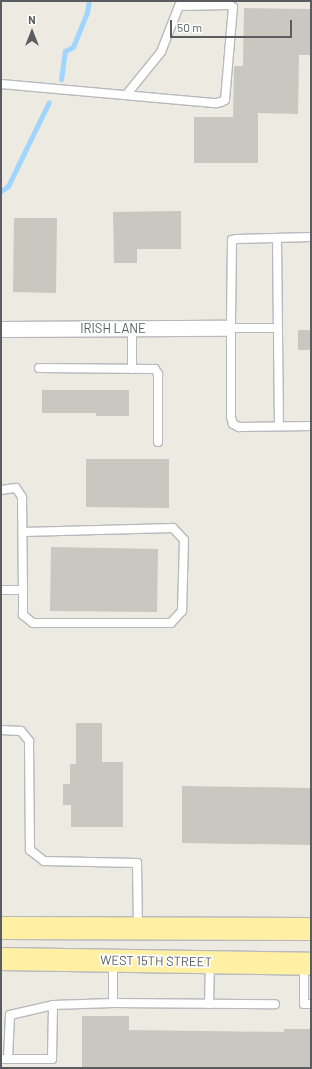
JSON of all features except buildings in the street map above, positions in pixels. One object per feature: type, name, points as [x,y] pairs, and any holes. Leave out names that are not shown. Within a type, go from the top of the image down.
[{"type":"main road","points":[[1,928],[311,929]]},
{"type":"main road","name":"WEST 15TH STREET","points":[[1,959],[308,964]]},
{"type":"street","name":"IRISH LANE","points":[[1,328],[228,328]]},
{"type":"lane","points":[[1,84],[216,103],[225,100],[234,7],[229,5],[179,6],[161,52],[126,95]]},
{"type":"lane","points":[[311,237],[232,240],[228,328],[231,418],[234,424],[239,427],[311,426]]},
{"type":"lane","points":[[277,238],[279,426]]},
{"type":"lane","points":[[132,328],[132,369]]},
{"type":"lane","points":[[228,328],[278,328]]},
{"type":"lane","points":[[39,368],[155,369],[157,371],[158,442]]},
{"type":"lane","points":[[1,490],[16,488],[22,496],[22,532],[23,615],[33,623],[171,623],[182,611],[184,540],[173,528],[22,532]]},
{"type":"lane","points":[[1,590],[23,590]]},
{"type":"lane","points":[[1,730],[21,731],[29,741],[30,850],[44,861],[137,863],[138,928]]},
{"type":"lane","points":[[113,960],[113,1003]]},
{"type":"lane","points":[[209,1004],[210,962]]},
{"type":"lane","points":[[295,1004],[308,1004],[308,964]]},
{"type":"lane","points":[[53,1005],[52,1059],[5,1059],[10,1015],[53,1005],[113,1003],[275,1004]]},
{"type":"waterway","points":[[61,79],[65,51],[73,47],[87,12],[89,1]]},
{"type":"waterway","points":[[1,191],[8,186],[49,102]]}]
